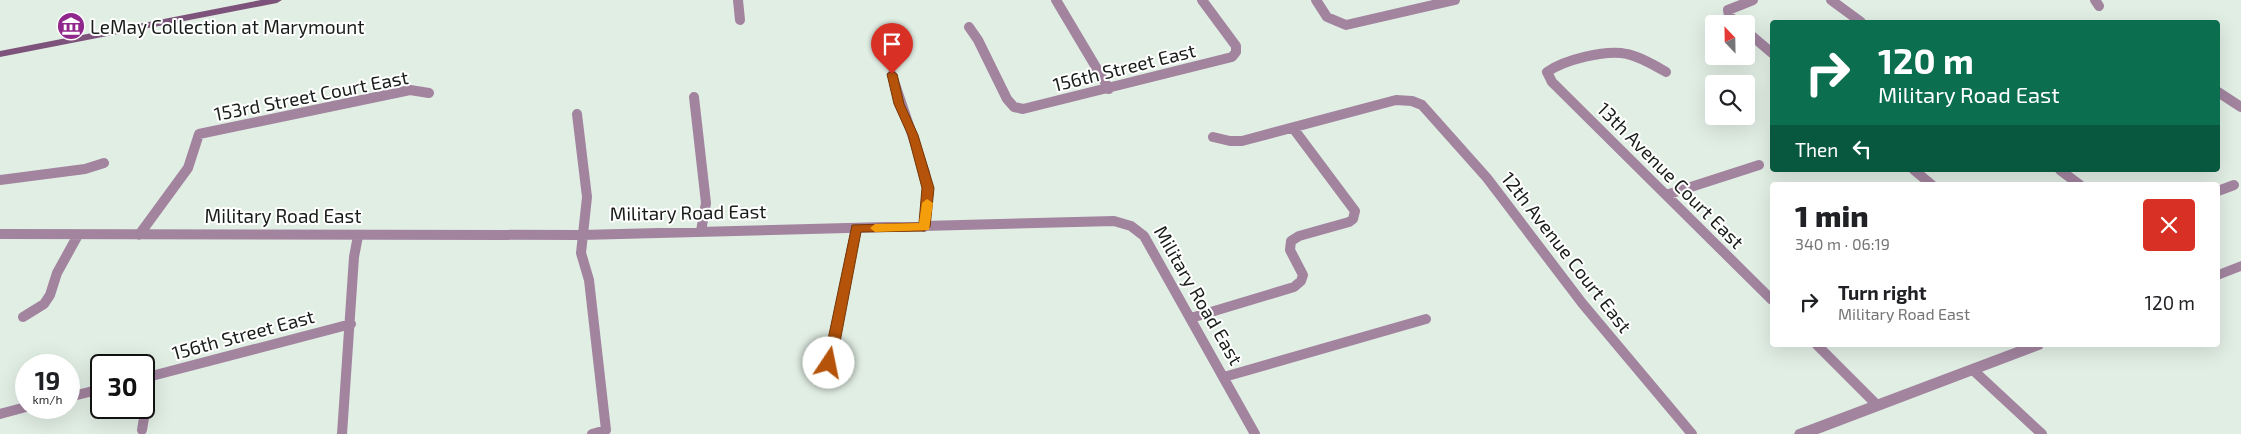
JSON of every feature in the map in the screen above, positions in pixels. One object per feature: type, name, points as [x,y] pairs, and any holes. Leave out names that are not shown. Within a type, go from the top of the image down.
[{"type":"main road","points":[[0,54],[277,0]]},
{"type":"street","points":[[738,0],[740,20]]},
{"type":"street","points":[[1056,0],[1109,89]]},
{"type":"street","name":"156th Street East","points":[[969,27],[978,40],[1007,100],[1017,108],[1035,107],[1232,58],[1236,52],[1235,44],[1202,0]]},
{"type":"street","points":[[1316,0],[1323,15],[1337,24],[1346,25],[1455,0]]},
{"type":"street","points":[[1730,15],[1728,12],[1731,8],[1753,0]]},
{"type":"street","points":[[1831,0],[1858,20]]},
{"type":"street","points":[[1755,39],[1770,51]]},
{"type":"street","name":"13th Avenue Court East","points":[[1666,72],[1634,55],[1614,51],[1561,64],[1547,72],[1552,82],[1770,298]]},
{"type":"street","points":[[892,74],[899,104],[913,135],[928,188],[924,227]]},
{"type":"street","name":"153rd Street Court East","points":[[138,235],[188,168],[199,134],[410,90],[429,93]]},
{"type":"street","points":[[2220,93],[2241,107]]},
{"type":"street","points":[[694,97],[706,203],[701,231]]},
{"type":"street","name":"12th Avenue Court East","points":[[1293,128],[1396,100],[1407,100],[1422,105],[1487,178],[1582,302],[1692,434]]},
{"type":"street","points":[[577,114],[587,197],[580,253],[589,280],[606,430],[592,434]]},
{"type":"street","points":[[1191,318],[1294,287],[1302,278],[1301,270],[1290,250],[1291,241],[1299,236],[1349,222],[1353,218],[1355,211],[1293,128],[1242,141],[1230,141],[1213,137]]},
{"type":"street","points":[[0,180],[85,169],[104,162]]},
{"type":"street","points":[[1666,195],[1759,165]]},
{"type":"street","points":[[1916,172],[1928,182]]},
{"type":"street","points":[[2063,172],[2076,182]]},
{"type":"street","points":[[2220,190],[2234,185]]},
{"type":"street","name":"Military Road East","points":[[0,234],[582,235],[1126,222],[1135,227],[1144,236],[1256,434]]},
{"type":"street","points":[[829,363],[856,228]]},
{"type":"street","points":[[23,317],[44,304],[50,295],[57,273],[78,235]]},
{"type":"street","points":[[342,434],[351,324],[354,257],[358,236]]},
{"type":"street","points":[[2220,274],[2241,266]]},
{"type":"street","points":[[1224,377],[1426,319]]},
{"type":"street","name":"156th Street East","points":[[155,375],[351,324]]},
{"type":"street","points":[[1819,347],[1877,405]]},
{"type":"street","points":[[1801,434],[2032,347]]},
{"type":"street","points":[[1973,370],[2042,434]]},
{"type":"street","points":[[0,414],[15,410]]},
{"type":"street","points":[[142,430],[143,419]]},
{"type":"slow traffic","points":[[875,228],[924,227],[927,203]]},
{"type":"place","name":"LeMay Collection at Marymount","points":[[71,26]]},
{"type":"route","points":[[829,363],[856,228],[924,227],[928,188],[913,135],[899,104],[892,74]]}]
